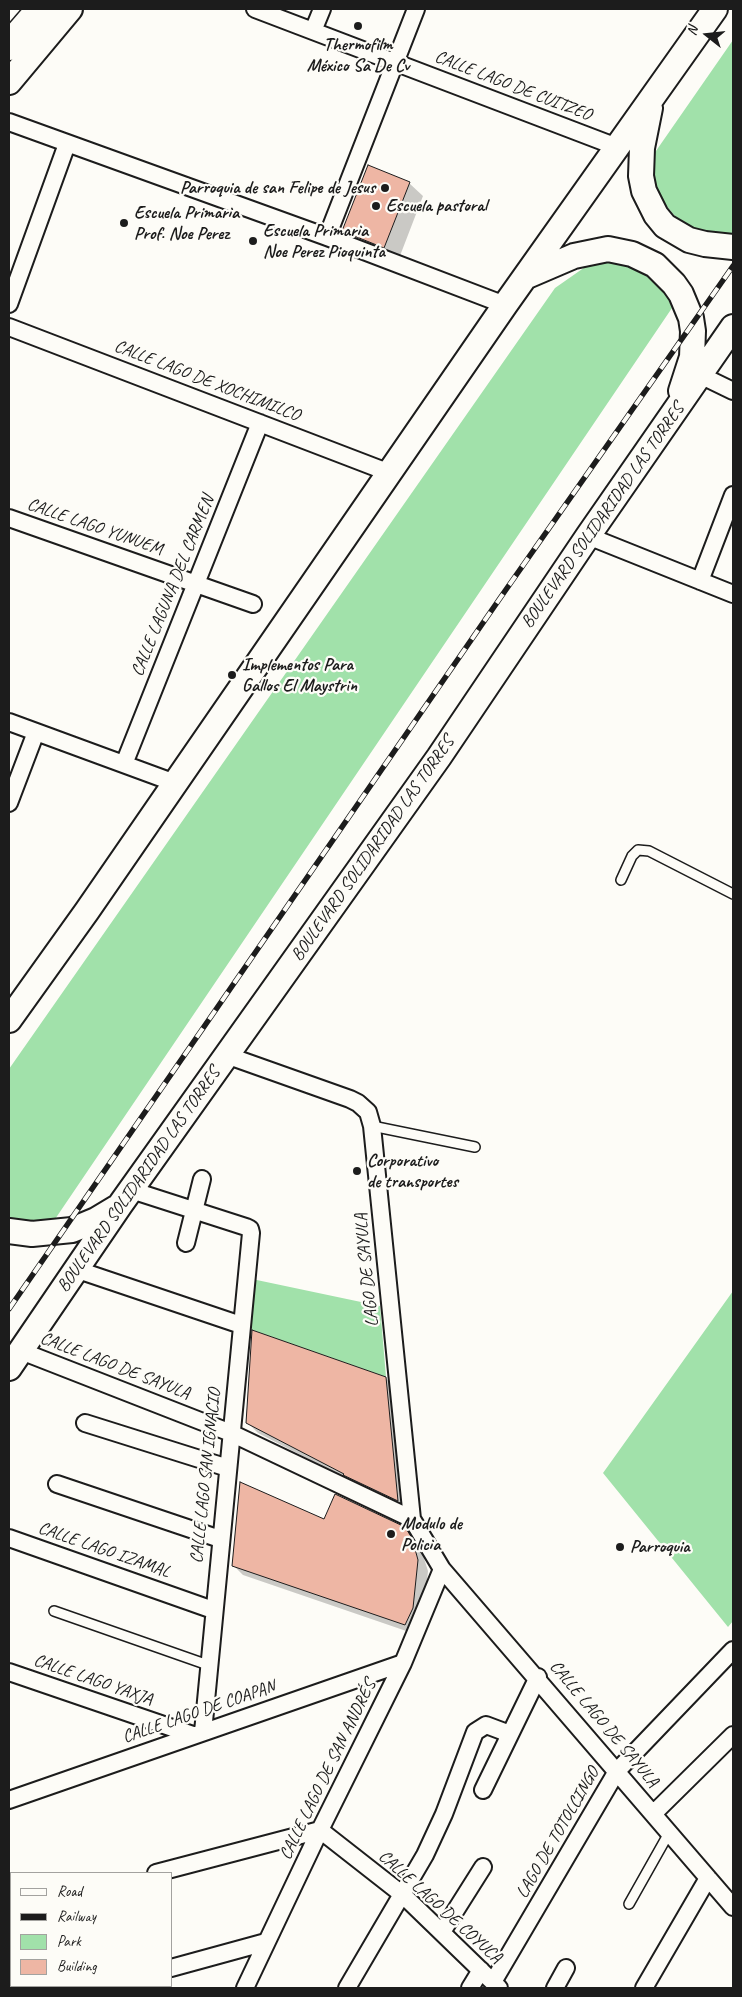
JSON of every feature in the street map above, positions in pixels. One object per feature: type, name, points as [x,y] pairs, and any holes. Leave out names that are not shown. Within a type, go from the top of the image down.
[{"type":"highway","points":[[9,46],[41,9]]},
{"type":"main road","points":[[9,82],[70,9]]},
{"type":"main road","points":[[9,1020],[176,783],[505,305],[715,9]]},
{"type":"main road","points":[[653,96],[640,162],[644,191],[649,204],[665,226],[677,234],[705,244],[733,248]]},
{"type":"main road","points":[[525,277],[574,256],[608,249],[632,254],[644,259],[660,270],[681,294],[687,306],[693,331],[692,356],[675,411]]},
{"type":"main road","name":"BOULEVARD SOLIDARIDAD LAS TORRES","points":[[15,1360],[226,1055],[439,757],[588,536],[733,327]]},
{"type":"main road","points":[[9,1231],[32,1234],[72,1230],[96,1220],[126,1198]]},
{"type":"street","name":"CALLE LAGO DE CUITZEO","points":[[255,9],[617,147]]},
{"type":"street","points":[[313,31],[322,9]]},
{"type":"street","points":[[327,237],[416,9]]},
{"type":"street","points":[[9,122],[327,237],[505,305]]},
{"type":"street","points":[[9,304],[67,144]]},
{"type":"street","name":"CALLE LAGO DE XOCHIMILCO","points":[[9,327],[390,473]]},
{"type":"street","points":[[700,375],[733,391]]},
{"type":"street","name":"CALLE LAGUNA DEL CARMEN","points":[[124,764],[260,423]]},
{"type":"street","points":[[700,581],[733,495]]},
{"type":"street","name":"CALLE LAGO YUNUEM","points":[[9,518],[253,604]]},
{"type":"street","points":[[588,536],[733,594]]},
{"type":"street","points":[[9,722],[176,783]]},
{"type":"street","points":[[9,803],[36,732]]},
{"type":"street","name":"LAGO DE SAYULA","points":[[226,1055],[350,1099],[368,1112],[372,1126],[412,1519],[442,1569]]},
{"type":"street","points":[[186,1243],[202,1179]]},
{"type":"street","points":[[126,1198],[194,1210]]},
{"type":"street","name":"CALLE LAGO SAN IGNACIO","points":[[194,1210],[246,1227],[250,1229],[251,1233],[208,1665],[198,1733]]},
{"type":"street","points":[[78,1270],[241,1325]]},
{"type":"street","name":"CALLE LAGO DE SAYULA","points":[[15,1360],[231,1432],[412,1519]]},
{"type":"street","points":[[85,1423],[228,1468]]},
{"type":"street","points":[[57,1484],[220,1539]]},
{"type":"street","name":"CALLE LAGO IZAMAL","points":[[9,1538],[213,1610]]},
{"type":"street","name":"CALLE LAGO DE SAYULA","points":[[442,1569],[538,1677],[733,1907]]},
{"type":"street","name":"CALLE LAGO DE SAN ANDRÉS","points":[[245,1988],[320,1830],[403,1663],[442,1569]]},
{"type":"street","name":"LAGO DE TOTOLCINGO","points":[[496,1985],[617,1771],[733,1650]]},
{"type":"street","name":"CALLE LAGO DE COAPAN","points":[[9,1800],[403,1663]]},
{"type":"street","name":"CALLE LAGO YAXJA","points":[[9,1672],[198,1733]]},
{"type":"street","points":[[483,1790],[538,1677]]},
{"type":"street","points":[[347,1988],[403,1895],[434,1836],[476,1732],[486,1725],[510,1734]]},
{"type":"street","points":[[653,1814],[733,1735]]},
{"type":"street","points":[[160,1872],[320,1830]]},
{"type":"street","name":"CALLE LAGO DE COYUCA","points":[[320,1830],[403,1895],[496,1985]]},
{"type":"street","points":[[442,1932],[483,1867]]},
{"type":"street","points":[[644,1988],[708,1878]]},
{"type":"street","points":[[172,1968],[266,1942]]},
{"type":"street","points":[[555,1988],[566,1968]]},
{"type":"street","points":[[470,1988],[481,1970]]},
{"type":"lane","points":[[621,880],[632,856],[638,850],[649,851],[733,894]]},
{"type":"lane","points":[[372,1126],[474,1147]]},
{"type":"lane","points":[[54,1611],[208,1665]]},
{"type":"lane","points":[[629,1904],[669,1833]]},
{"type":"green space","points":[[733,40],[733,245],[711,240],[678,220],[661,199],[655,187],[649,161]]},
{"type":"green space","points":[[608,251],[655,266],[672,308],[47,1231],[9,1226],[9,1069],[555,288]]},
{"type":"green space","points":[[252,1279],[380,1306],[386,1377],[252,1330]]},
{"type":"green space","points":[[733,1291],[733,1621],[728,1627],[603,1473]]},
{"type":"building","name":"Escuela pastoral","points":[[368,165],[410,182],[384,248],[342,231]]},
{"type":"building","points":[[252,1330],[386,1377],[398,1501],[343,1475],[246,1423]]},
{"type":"building","points":[[240,1482],[324,1519],[335,1494],[405,1527],[412,1538],[418,1560],[413,1608],[405,1625],[232,1566]]},
{"type":"railway","points":[[9,1309],[505,591],[733,266]]},
{"type":"place","name":"Thermofilm México Sa De Cv","points":[[358,26]]},
{"type":"place","name":"Parroquia de san Felipe de Jesus","points":[[385,188]]},
{"type":"place","name":"Escuela pastoral","points":[[376,206]]},
{"type":"place","name":"Escuela Primaria Prof. Noe Perez","points":[[124,223]]},
{"type":"place","name":"Escuela Primaria Noe Perez Pioquinta","points":[[253,241]]},
{"type":"place","name":"Implementos Para Gallos El Maystrin","points":[[232,675]]},
{"type":"place","name":"Corporativo de transportes","points":[[357,1171]]},
{"type":"place","name":"Modulo de Policia","points":[[391,1534]]},
{"type":"place","name":"Parroquia","points":[[620,1547]]}]
